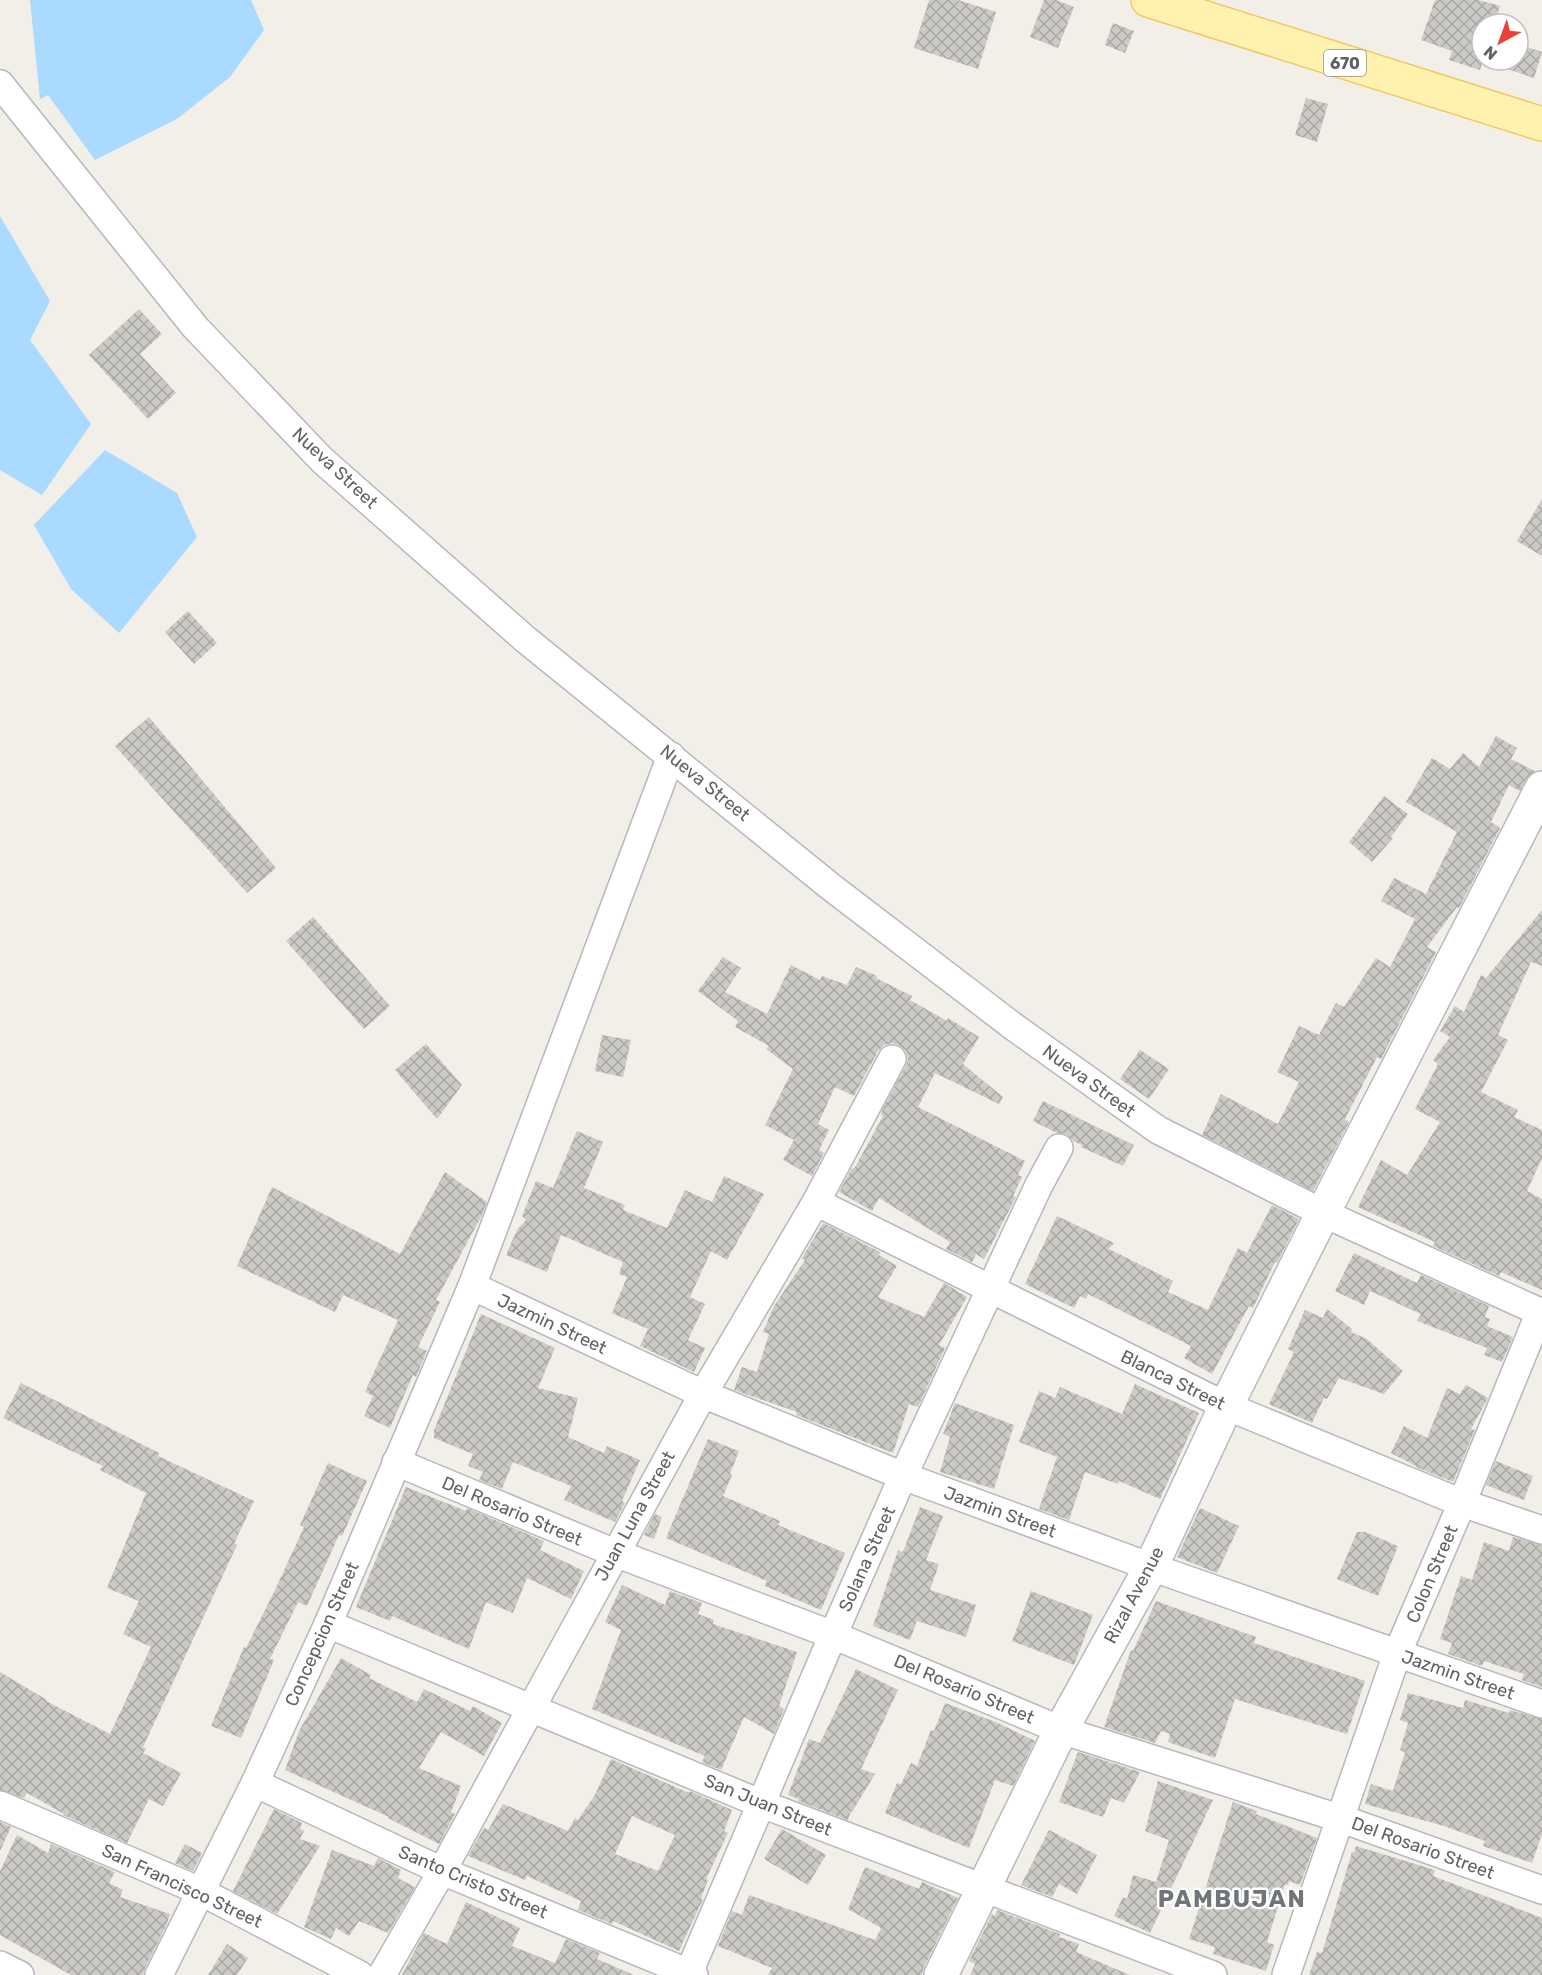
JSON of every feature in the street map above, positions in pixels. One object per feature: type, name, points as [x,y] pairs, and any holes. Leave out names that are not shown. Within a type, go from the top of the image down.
[{"type":"main road","name":"670","points":[[1148,0],[1542,124]]},
{"type":"street","name":"Nueva Street","points":[[0,84],[195,327],[322,460],[525,639],[831,887],[1014,1027],[1158,1130],[1323,1213],[1541,1312]]},
{"type":"street","name":"Concepcion Street","points":[[159,1975],[255,1783],[328,1624],[472,1286],[671,756]]},
{"type":"street","name":"Rizal Avenue","points":[[941,1975],[1061,1730],[1151,1567],[1226,1406],[1542,788]]},
{"type":"street","name":"Juan Luna Street","points":[[382,1975],[442,1871],[703,1394],[816,1202],[892,1059]]},
{"type":"street","name":"Solana Street","points":[[690,1974],[833,1635],[903,1476],[1039,1185],[1059,1148]]},
{"type":"street","name":"Blanca Street","points":[[816,1202],[1226,1406],[1462,1503],[1542,1530]]},
{"type":"street","name":"Jazmin Street","points":[[472,1286],[703,1394],[903,1476],[1151,1567],[1542,1704]]},
{"type":"street","name":"Colon Street","points":[[1286,1975],[1342,1819],[1397,1654],[1541,1312]]},
{"type":"street","name":"Del Rosario Street","points":[[396,1462],[615,1553],[833,1635],[1061,1730],[1342,1819],[1542,1890]]},
{"type":"street","name":"San Juan Street","points":[[328,1624],[762,1804],[1213,1975]]},
{"type":"street","name":"Santo Cristo Street","points":[[255,1783],[442,1871],[690,1974]]},
{"type":"street","name":"San Francisco Street","points":[[0,1805],[200,1891],[360,1975]]},
{"type":"street","points":[[0,1965],[20,1975]]},
{"type":"water","points":[[30,0],[251,0],[264,30],[230,77],[177,119],[95,160],[48,95],[40,99]]},
{"type":"water","points":[[0,216],[50,301],[30,340],[91,424],[42,495],[0,470]]},
{"type":"water","points":[[105,450],[177,493],[197,537],[119,633],[71,589],[34,525]]},
{"type":"building","points":[[929,0],[958,0],[996,12],[978,69],[914,48]]},
{"type":"building","points":[[1044,0],[1056,0],[1074,7],[1058,48],[1030,37]]},
{"type":"building","points":[[1435,0],[1479,0],[1500,6],[1498,12],[1470,12],[1470,67],[1449,60],[1452,51],[1421,40]]},
{"type":"building","points":[[1113,23],[1134,31],[1125,53],[1105,45]]},
{"type":"building","points":[[1530,48],[1542,52],[1534,78],[1516,72],[1530,72]]},
{"type":"building","points":[[1306,98],[1328,104],[1317,142],[1295,135]]},
{"type":"building","points":[[139,309],[162,334],[140,354],[176,393],[148,419],[89,355]]},
{"type":"building","points":[[1542,499],[1542,556],[1517,541]]},
{"type":"building","points":[[188,611],[217,643],[194,664],[165,632]]},
{"type":"building","points":[[149,717],[276,868],[247,893],[115,746]]},
{"type":"building","points":[[1496,736],[1517,748],[1511,759],[1535,771],[1526,779],[1520,791],[1509,785],[1491,822],[1500,828],[1459,908],[1457,907],[1427,947],[1436,952],[1381,1059],[1377,1057],[1345,1119],[1349,1122],[1313,1191],[1202,1135],[1221,1094],[1278,1124],[1299,1082],[1277,1072],[1299,1026],[1319,1035],[1336,1003],[1344,1007],[1376,958],[1390,967],[1415,919],[1381,901],[1394,878],[1426,894],[1457,832],[1406,802],[1432,758],[1450,769],[1463,753],[1479,767]]},
{"type":"building","points":[[1384,796],[1408,814],[1391,837],[1393,838],[1372,862],[1349,842]]},
{"type":"building","points":[[1542,910],[1542,966],[1531,962],[1498,1035],[1508,1040],[1481,1092],[1518,1110],[1514,1117],[1542,1130],[1542,1158],[1527,1191],[1542,1199],[1542,1290],[1501,1272],[1499,1276],[1433,1246],[1435,1242],[1358,1207],[1381,1160],[1407,1175],[1440,1122],[1415,1109],[1438,1064],[1433,1060],[1450,1037],[1440,1031],[1455,1006],[1464,1012],[1481,975],[1486,978]]},
{"type":"building","points":[[313,917],[390,1006],[364,1029],[286,941]]},
{"type":"building","points":[[723,957],[741,968],[725,992],[767,1014],[791,965],[820,980],[822,976],[847,985],[856,967],[877,976],[876,978],[912,996],[910,1000],[947,1021],[948,1018],[979,1037],[963,1064],[1003,1097],[999,1104],[935,1073],[918,1107],[1025,1161],[1018,1175],[1022,1177],[1013,1196],[1016,1197],[984,1259],[976,1254],[972,1262],[946,1249],[950,1242],[879,1198],[872,1211],[839,1192],[883,1116],[881,1115],[882,1110],[906,1066],[908,1059],[906,1051],[899,1045],[892,1043],[884,1045],[878,1051],[854,1096],[835,1087],[818,1124],[829,1130],[819,1150],[824,1153],[812,1176],[783,1160],[794,1140],[765,1125],[793,1069],[766,1049],[769,1046],[735,1027],[738,1021],[698,991]]},
{"type":"building","points":[[602,1035],[631,1040],[623,1077],[595,1071]]},
{"type":"building","points":[[426,1044],[462,1085],[437,1119],[395,1070]]},
{"type":"building","points":[[1140,1050],[1169,1069],[1149,1099],[1120,1079]]},
{"type":"building","points":[[1043,1101],[1134,1145],[1123,1166],[1081,1147],[1082,1145],[1073,1141],[1066,1134],[1057,1133],[1033,1121]]},
{"type":"building","points":[[577,1131],[603,1142],[584,1188],[625,1205],[623,1210],[667,1228],[685,1190],[712,1202],[724,1176],[764,1194],[727,1260],[711,1251],[690,1297],[705,1304],[688,1340],[705,1348],[694,1372],[640,1346],[648,1329],[612,1313],[627,1277],[619,1274],[623,1262],[561,1235],[547,1272],[506,1255],[517,1230],[526,1220],[522,1216],[536,1181],[553,1188]]},
{"type":"building","points":[[445,1172],[487,1202],[436,1300],[440,1302],[418,1347],[427,1351],[416,1377],[413,1375],[390,1428],[364,1416],[373,1396],[365,1392],[398,1320],[343,1295],[335,1312],[237,1266],[272,1187],[400,1254]]},
{"type":"building","points":[[1272,1205],[1299,1219],[1253,1308],[1249,1306],[1212,1374],[1184,1358],[1191,1346],[1088,1294],[1086,1299],[1080,1296],[1074,1308],[1025,1284],[1057,1216],[1114,1243],[1109,1249],[1173,1281],[1168,1292],[1208,1310],[1238,1248],[1247,1253]]},
{"type":"building","points":[[823,1223],[880,1252],[879,1255],[897,1266],[878,1297],[924,1317],[944,1283],[967,1297],[939,1345],[945,1348],[918,1407],[909,1404],[893,1453],[796,1415],[797,1412],[734,1390],[742,1367],[757,1372],[769,1334],[763,1332],[774,1306],[805,1260],[802,1258]]},
{"type":"building","points":[[1354,1253],[1417,1283],[1421,1275],[1489,1306],[1485,1317],[1490,1319],[1487,1326],[1513,1337],[1502,1362],[1484,1355],[1487,1348],[1417,1321],[1421,1314],[1370,1291],[1364,1305],[1335,1291]]},
{"type":"building","points":[[1327,1309],[1352,1329],[1351,1332],[1367,1339],[1403,1371],[1384,1394],[1339,1378],[1327,1399],[1324,1398],[1312,1423],[1269,1404],[1294,1352],[1288,1349],[1305,1310],[1323,1318]]},
{"type":"building","points":[[481,1314],[555,1348],[538,1388],[578,1398],[568,1437],[604,1453],[607,1446],[640,1460],[622,1501],[625,1503],[615,1522],[564,1500],[571,1486],[513,1462],[502,1489],[479,1480],[483,1472],[468,1466],[473,1454],[434,1438],[434,1430]]},
{"type":"building","points":[[21,1383],[159,1453],[158,1456],[254,1501],[234,1544],[237,1545],[143,1747],[146,1749],[143,1753],[181,1773],[163,1806],[149,1799],[127,1843],[63,1815],[27,1793],[24,1798],[0,1790],[0,1672],[46,1701],[110,1734],[151,1647],[123,1634],[139,1601],[107,1588],[146,1493],[100,1470],[103,1466],[3,1418]]},
{"type":"building","points":[[1135,1384],[1199,1413],[1160,1499],[1119,1481],[1118,1484],[1085,1472],[1069,1520],[1039,1509],[1057,1457],[1019,1442],[1039,1391],[1055,1398],[1060,1387],[1122,1414]]},
{"type":"building","points":[[1466,1385],[1488,1398],[1471,1429],[1475,1430],[1453,1482],[1416,1467],[1391,1453],[1404,1426],[1427,1438],[1447,1388],[1460,1394]]},
{"type":"building","points":[[955,1403],[1014,1425],[994,1489],[940,1472],[950,1437],[943,1434]]},
{"type":"building","points":[[708,1439],[739,1451],[723,1496],[780,1521],[778,1525],[845,1553],[821,1610],[765,1586],[767,1581],[666,1538]]},
{"type":"building","points":[[1496,1461],[1533,1476],[1524,1500],[1486,1485]]},
{"type":"building","points":[[328,1463],[367,1481],[342,1536],[339,1535],[307,1606],[298,1602],[270,1659],[274,1660],[241,1738],[211,1726],[244,1647],[246,1648],[304,1527],[300,1525]]},
{"type":"building","points":[[406,1487],[466,1511],[467,1508],[544,1541],[540,1550],[584,1571],[571,1599],[527,1578],[513,1613],[486,1602],[469,1649],[392,1616],[390,1621],[356,1607]]},
{"type":"building","points":[[920,1507],[943,1516],[926,1560],[939,1564],[930,1590],[976,1605],[966,1637],[917,1621],[910,1640],[873,1626],[898,1550],[903,1552]]},
{"type":"building","points":[[1200,1508],[1239,1526],[1217,1573],[1177,1557]]},
{"type":"building","points":[[655,1514],[662,1517],[654,1539],[644,1535]]},
{"type":"building","points":[[1357,1532],[1365,1532],[1398,1546],[1378,1596],[1337,1579]]},
{"type":"building","points":[[1513,1537],[1542,1545],[1542,1687],[1522,1680],[1524,1674],[1484,1661],[1482,1666],[1448,1654],[1452,1643],[1440,1639],[1461,1576],[1472,1580],[1484,1542],[1509,1551]]},
{"type":"building","points":[[622,1585],[665,1605],[670,1591],[702,1603],[698,1614],[714,1620],[713,1624],[797,1652],[779,1706],[784,1709],[774,1734],[744,1717],[721,1770],[702,1762],[705,1756],[592,1709],[621,1630],[605,1622]]},
{"type":"building","points":[[1031,1591],[1093,1615],[1074,1665],[1012,1641]]},
{"type":"building","points":[[1156,1601],[1256,1637],[1254,1643],[1365,1681],[1347,1734],[1235,1699],[1215,1758],[1168,1742],[1170,1734],[1161,1731],[1155,1743],[1104,1727],[1131,1650],[1133,1651]]},
{"type":"building","points":[[341,1658],[371,1675],[369,1678],[417,1702],[424,1689],[470,1711],[473,1706],[502,1723],[484,1756],[441,1732],[419,1768],[461,1786],[451,1812],[455,1814],[439,1844],[389,1817],[285,1770],[299,1731]]},
{"type":"building","points":[[856,1669],[898,1690],[861,1769],[875,1774],[851,1811],[848,1820],[788,1795],[809,1739],[820,1743]]},
{"type":"building","points":[[1408,1693],[1463,1708],[1465,1700],[1509,1713],[1510,1710],[1542,1719],[1542,1834],[1532,1863],[1483,1846],[1485,1841],[1444,1826],[1365,1804],[1371,1784],[1393,1791],[1405,1752],[1400,1750],[1408,1723],[1400,1720]]},
{"type":"building","points":[[945,1703],[998,1723],[1035,1741],[1013,1786],[995,1780],[969,1848],[885,1813],[897,1783],[901,1784],[911,1763],[917,1766],[931,1730],[934,1731]]},
{"type":"building","points":[[1078,1752],[1140,1772],[1124,1803],[1111,1798],[1103,1817],[1059,1802]]},
{"type":"building","points":[[611,1759],[732,1810],[724,1831],[728,1833],[706,1879],[708,1880],[701,1898],[703,1899],[679,1951],[613,1921],[612,1924],[578,1910],[581,1901],[527,1876],[525,1880],[468,1856],[484,1828],[488,1830],[503,1804],[568,1831],[575,1818],[578,1820],[596,1793]],"holes":[[[632,1816],[675,1835],[658,1871],[615,1854]]]},
{"type":"building","points":[[1158,1781],[1213,1800],[1150,1933],[1114,1916],[1123,1897],[1127,1899],[1133,1875],[1156,1882],[1169,1840],[1145,1831]]},
{"type":"building","points":[[1233,1802],[1257,1811],[1256,1814],[1317,1838],[1300,1885],[1289,1881],[1288,1885],[1285,1884],[1267,1942],[1274,1945],[1266,1971],[1213,1954],[1215,1947],[1189,1939]]},
{"type":"building","points":[[274,1809],[302,1823],[300,1829],[304,1831],[300,1839],[320,1846],[277,1914],[233,1891]]},
{"type":"building","points":[[0,1822],[11,1827],[0,1851]]},
{"type":"building","points":[[782,1829],[826,1855],[808,1885],[764,1859]]},
{"type":"building","points":[[1049,1830],[1097,1855],[1077,1894],[1059,1884],[1052,1897],[1021,1885]]},
{"type":"building","points":[[17,1835],[48,1853],[51,1844],[115,1872],[109,1883],[123,1890],[120,1897],[170,1914],[143,1975],[71,1975],[0,1935],[0,1871]]},
{"type":"building","points":[[185,1844],[202,1853],[193,1871],[175,1863]]},
{"type":"building","points":[[1356,1846],[1435,1870],[1433,1876],[1542,1918],[1542,1975],[1309,1975],[1317,1952],[1322,1953],[1352,1852],[1354,1853]]},
{"type":"building","points":[[332,1850],[374,1866],[378,1858],[401,1870],[398,1878],[415,1887],[388,1933],[359,1921],[349,1936],[336,1928],[331,1939],[304,1927]]},
{"type":"building","points":[[865,1867],[919,1889],[922,1882],[958,1898],[922,1975],[768,1975],[772,1968],[718,1946],[732,1911],[742,1915],[749,1895],[875,1940],[881,1928],[848,1909]]},
{"type":"building","points":[[466,1902],[520,1928],[512,1946],[555,1963],[566,1939],[600,1953],[597,1959],[634,1975],[402,1975],[424,1933],[447,1944]]},
{"type":"building","points":[[997,1910],[1060,1934],[1059,1937],[1079,1944],[1076,1952],[1130,1975],[970,1975],[975,1964],[969,1961],[992,1914],[995,1916]]},
{"type":"building","points":[[227,1944],[248,1958],[237,1975],[208,1975]]},
{"type":"district","name":"PAMBUJAN","points":[[1232,1899]]}]
